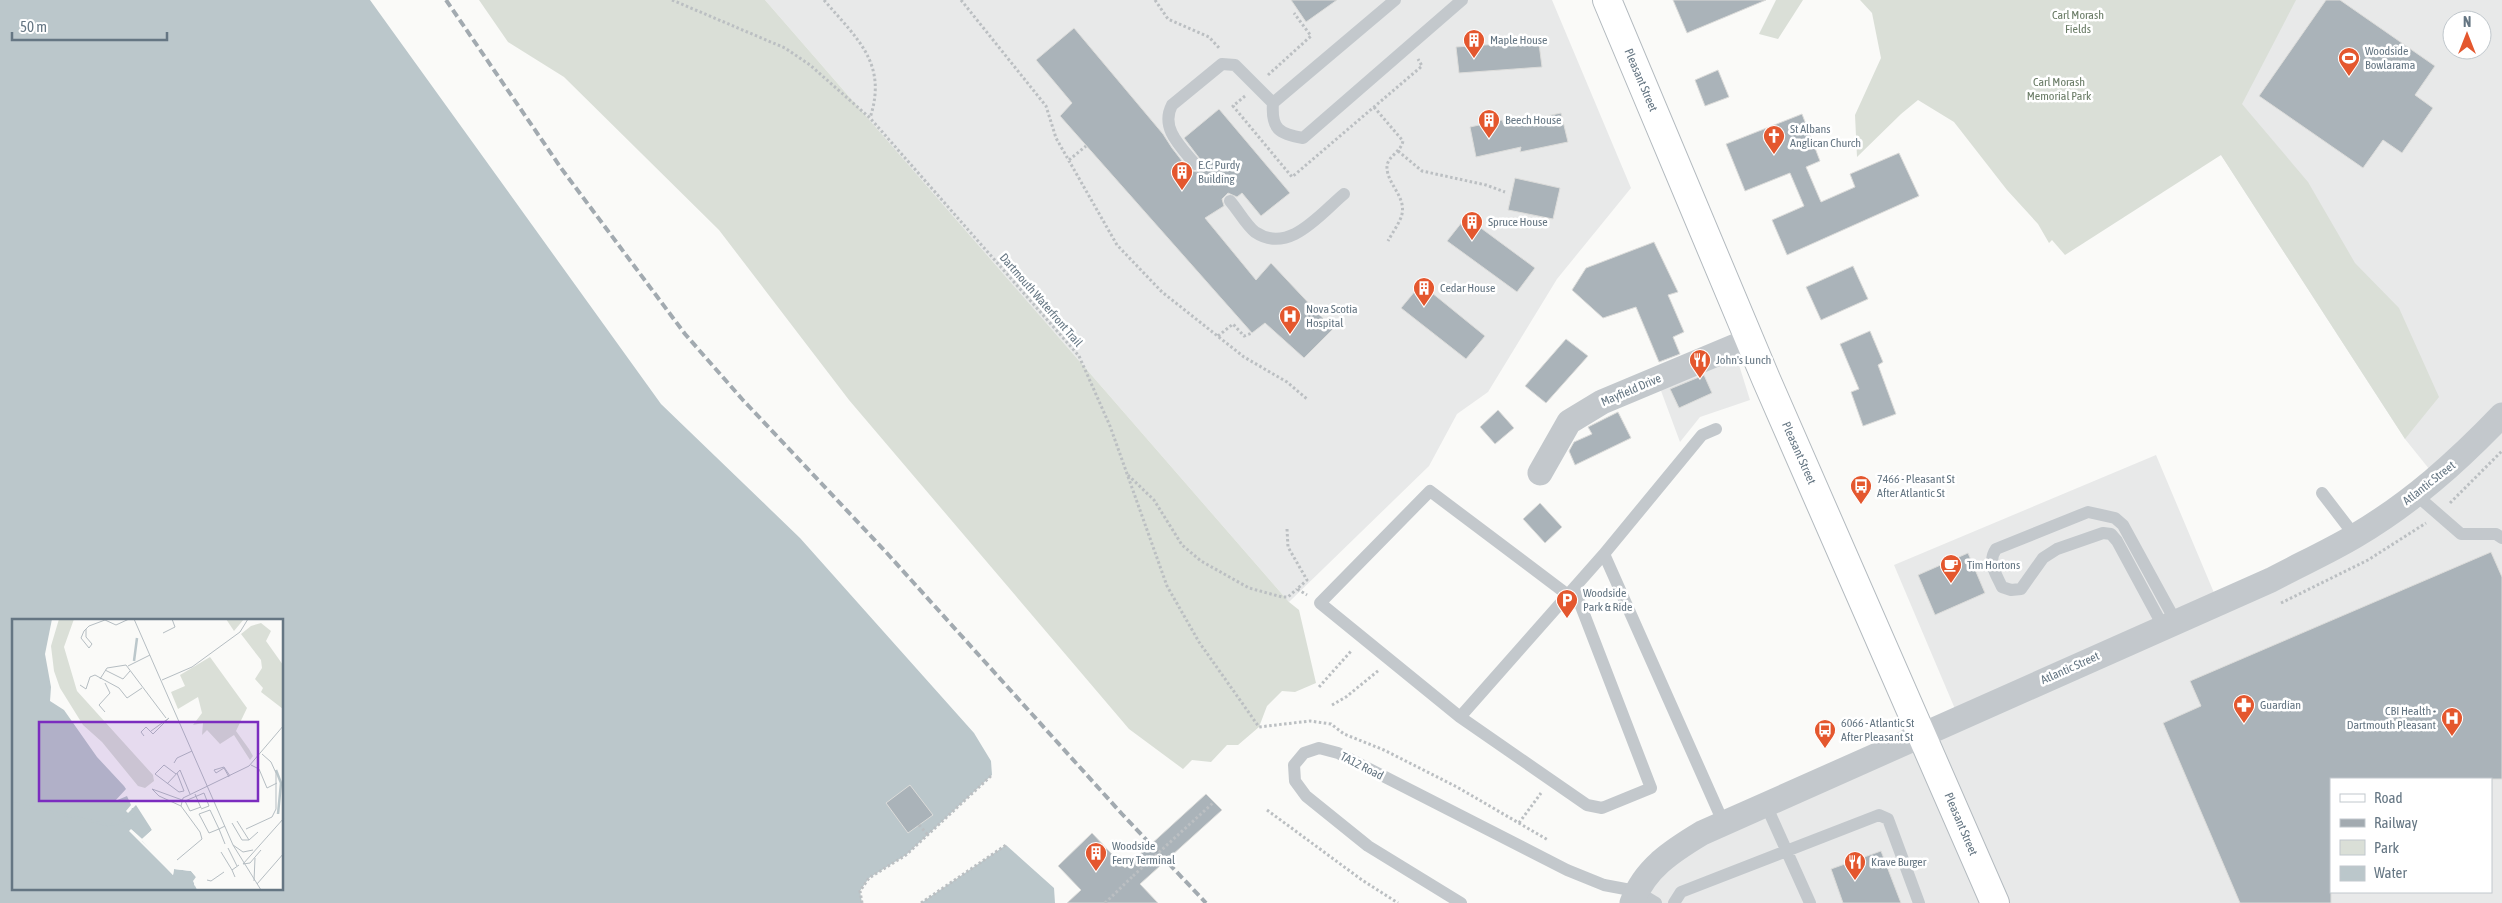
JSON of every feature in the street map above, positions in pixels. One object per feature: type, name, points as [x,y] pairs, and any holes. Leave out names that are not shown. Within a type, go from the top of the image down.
[{"type":"main road","name":"Pleasant Street","points":[[1608,0],[1750,340],[1924,735],[1995,903]]},
{"type":"street","name":"Mayfield Drive","points":[[1540,473],[1569,422],[1580,413],[1750,340]]},
{"type":"street","name":"Atlantic Street","points":[[1642,899],[1665,856],[1702,833],[2271,580],[2355,536],[2451,467],[2502,415]]},
{"type":"lane","points":[[1395,0],[1273,103],[1272,115],[1276,126],[1284,135],[1303,138],[1462,0]]},
{"type":"lane","points":[[1195,164],[1177,142],[1168,125],[1167,114],[1172,105],[1222,64],[1229,62],[1235,64],[1273,103]]},
{"type":"lane","points":[[1230,201],[1254,231],[1270,238],[1287,239],[1298,233],[1344,194]]},
{"type":"lane","points":[[1460,716],[1604,554],[1702,435],[1716,429]]},
{"type":"lane","points":[[1430,490],[1571,592],[1651,788],[1602,808],[1586,805],[1460,716],[1364,639],[1320,603],[1430,490]]},
{"type":"lane","points":[[2322,493],[2355,536]]},
{"type":"lane","points":[[2415,494],[2462,534],[2496,534],[2502,538]]},
{"type":"lane","points":[[2088,512],[2115,518],[2123,524],[2170,625],[2111,534],[2103,534],[2057,549],[2043,558],[2021,589],[2011,590],[2002,587],[1991,563],[1991,555],[1996,549],[2088,512]]},
{"type":"lane","points":[[1604,554],[1724,824]]},
{"type":"lane","name":"TA12 Road","points":[[1461,903],[1368,846],[1306,796],[1295,782],[1293,772],[1294,765],[1304,753],[1319,748],[1338,753],[1567,870],[1642,899]]},
{"type":"lane","points":[[1766,805],[1810,903]]},
{"type":"lane","points":[[1674,903],[1681,892],[1879,815],[1888,819],[1919,903]]},
{"type":"path","name":"Dartmouth Waterfront Trail","points":[[672,0],[785,48],[810,65],[870,118],[1079,356],[1110,426],[1167,586],[1199,642],[1259,727],[1310,721],[1331,724],[1344,734],[1384,750],[1457,787],[1519,823]]},
{"type":"path","points":[[824,0],[860,42],[873,66],[876,99],[870,118]]},
{"type":"path","points":[[961,0],[1046,106],[1056,138],[1117,244],[1162,292],[1244,357],[1287,382],[1308,399]]},
{"type":"path","points":[[1155,0],[1168,19],[1209,37],[1229,62]]},
{"type":"path","points":[[1374,107],[1403,141],[1398,151],[1388,161],[1386,169],[1402,203],[1402,213],[1388,242]]},
{"type":"path","points":[[1069,160],[1086,146]]},
{"type":"path","points":[[1398,151],[1422,171],[1505,192]]},
{"type":"path","points":[[1218,336],[1233,324],[1244,336],[1252,333]]},
{"type":"path","points":[[1128,475],[1154,500],[1182,545],[1201,561],[1249,588],[1282,597],[1288,597],[1297,589]]},
{"type":"path","points":[[1287,529],[1288,547],[1307,580]]},
{"type":"path","points":[[1318,687],[1364,639]]},
{"type":"path","points":[[1332,705],[1346,697],[1391,661]]},
{"type":"path","points":[[862,903],[860,891],[869,878],[906,855],[992,775]]},
{"type":"path","points":[[1550,779],[1519,823],[1550,841]]},
{"type":"path","points":[[1104,903],[1214,802]]},
{"type":"path","points":[[1267,810],[1362,880],[1398,903]]},
{"type":"path","points":[[919,825],[928,835]]},
{"type":"path","points":[[921,903],[1006,845]]},
{"type":"shaded area","name":"Nova Scotia Hospital","points":[[765,0],[1552,0],[1631,188],[1557,279],[1488,392],[1457,414],[1429,466],[1289,602]]},
{"type":"shaded area","points":[[2243,0],[2502,0],[2502,903],[1634,903],[1652,852],[1958,716],[1894,565],[2156,455],[2220,607],[2434,475],[2405,439],[2221,155]]},
{"type":"shaded area","points":[[1734,349],[1750,400],[1700,417],[1680,442],[1657,380]]},
{"type":"green space","points":[[479,0],[765,0],[1289,602],[1299,610],[1316,683],[1295,692],[1282,691],[1267,706],[1259,727],[1238,745],[1227,745],[1211,762],[1192,760],[1183,769],[1129,729],[849,400],[719,230],[564,77],[508,42]]},
{"type":"green space","points":[[1776,0],[1803,0],[1778,39],[1759,34]]},
{"type":"green space","points":[[1860,0],[2296,0],[2242,104],[2308,182],[2355,263],[2399,308],[2439,397],[2405,439],[2221,155],[2065,255],[2052,240],[2049,243],[2038,224],[2007,190],[1954,122],[1918,100],[1857,157],[1855,115],[1881,58],[1872,13]]},
{"type":"water","points":[[0,0],[370,0],[661,404],[800,538],[974,733],[991,761],[992,775],[906,855],[869,878],[860,891],[862,903],[0,903]]},
{"type":"water","points":[[1006,845],[1054,888],[1055,903],[921,903]]},
{"type":"building","points":[[1291,0],[1337,0],[1306,22]]},
{"type":"building","points":[[1673,0],[1766,0],[1687,33]]},
{"type":"building","name":"Woodside Bowlarama","points":[[2326,0],[2340,0],[2435,66],[2415,95],[2433,108],[2402,153],[2383,140],[2363,168],[2259,96]]},
{"type":"building","name":"E.C. Purdy Building","points":[[1074,28],[1163,134],[1189,170],[1197,172],[1201,170],[1203,163],[1184,138],[1219,109],[1290,193],[1261,216],[1242,193],[1237,197],[1228,193],[1222,199],[1224,206],[1205,218],[1256,280],[1271,263],[1333,329],[1304,358],[1265,323],[1252,333],[1060,116],[1072,103],[1036,60]]},
{"type":"building","points":[[1538,36],[1542,67],[1459,73],[1456,47],[1499,44],[1499,41]]},
{"type":"building","points":[[1718,70],[1729,97],[1705,106],[1695,80]]},
{"type":"building","points":[[1561,113],[1568,142],[1520,152],[1521,147],[1476,157],[1470,127],[1502,120],[1504,125]]},
{"type":"building","points":[[1802,114],[1820,161],[1806,167],[1821,202],[1855,187],[1850,174],[1899,153],[1919,196],[1787,255],[1772,220],[1804,206],[1790,173],[1745,191],[1726,144]]},
{"type":"building","points":[[1515,178],[1560,188],[1553,219],[1508,210]]},
{"type":"building","points":[[1466,217],[1535,268],[1517,292],[1447,241]]},
{"type":"building","points":[[1654,242],[1678,292],[1668,295],[1684,332],[1673,337],[1680,354],[1659,362],[1636,307],[1603,318],[1572,290],[1586,268]]},
{"type":"building","points":[[1853,266],[1868,299],[1821,320],[1806,287]]},
{"type":"building","points":[[1421,284],[1485,336],[1466,359],[1401,308]]},
{"type":"building","points":[[1870,331],[1883,362],[1878,365],[1896,414],[1863,426],[1851,392],[1859,389],[1840,344]]},
{"type":"building","points":[[1566,339],[1588,356],[1546,403],[1525,386]]},
{"type":"building","points":[[1704,375],[1712,393],[1679,408],[1670,389]]},
{"type":"building","points":[[1498,410],[1514,428],[1495,444],[1480,427]]},
{"type":"building","points":[[1618,412],[1631,438],[1575,465],[1569,451],[1574,442],[1592,434],[1588,427]]},
{"type":"building","points":[[1540,503],[1562,527],[1545,543],[1523,519]]},
{"type":"building","points":[[2491,552],[2502,577],[2502,779],[2330,778],[2331,903],[2240,903],[2163,723],[2201,706],[2190,681]]},
{"type":"building","name":"Tim Hortons","points":[[1968,553],[1985,593],[1935,615],[1918,575]]},
{"type":"building","points":[[910,785],[933,815],[908,833],[886,803]]},
{"type":"building","points":[[1206,794],[1222,810],[1140,884],[1158,903],[1067,903],[1081,890],[1058,866],[1092,833],[1125,868]]},
{"type":"building","points":[[1881,851],[1901,903],[1843,903],[1831,869]]},
{"type":"railway","points":[[446,0],[561,168],[685,334],[742,399],[885,551],[1122,814],[1206,903]]},
{"type":"place","name":"Maple House","points":[[1474,59]]},
{"type":"place","name":"Woodside Bowlarama","points":[[2349,77]]},
{"type":"place","name":"Beech House","points":[[1489,139]]},
{"type":"place","name":"St Albans Anglican Church","points":[[1774,155]]},
{"type":"place","name":"E.C. Purdy Building","points":[[1182,191]]},
{"type":"place","name":"Spruce House","points":[[1472,241]]},
{"type":"place","name":"Cedar House","points":[[1424,307]]},
{"type":"place","name":"Nova Scotia Hospital","points":[[1290,335]]},
{"type":"place","name":"John's Lunch","points":[[1700,379]]},
{"type":"place","name":"7466 - Pleasant St After Atlantic St","points":[[1861,505]]},
{"type":"place","name":"Tim Hortons","points":[[1951,584]]},
{"type":"place","name":"Woodside Park & Ride","points":[[1567,619]]},
{"type":"place","name":"Guardian","points":[[2244,724]]},
{"type":"place","name":"CBI Health - Dartmouth Pleasant","points":[[2452,737]]},
{"type":"place","name":"6066 - Atlantic St After Pleasant St","points":[[1825,749]]},
{"type":"place","name":"Woodside Ferry Terminal","points":[[1096,872]]},
{"type":"place","name":"Krave Burger","points":[[1855,881]]},
{"type":"park label","name":"Carl Morash Fields","points":[[2078,22]]},
{"type":"park label","name":"Carl Morash Memorial Park","points":[[2059,89]]}]
